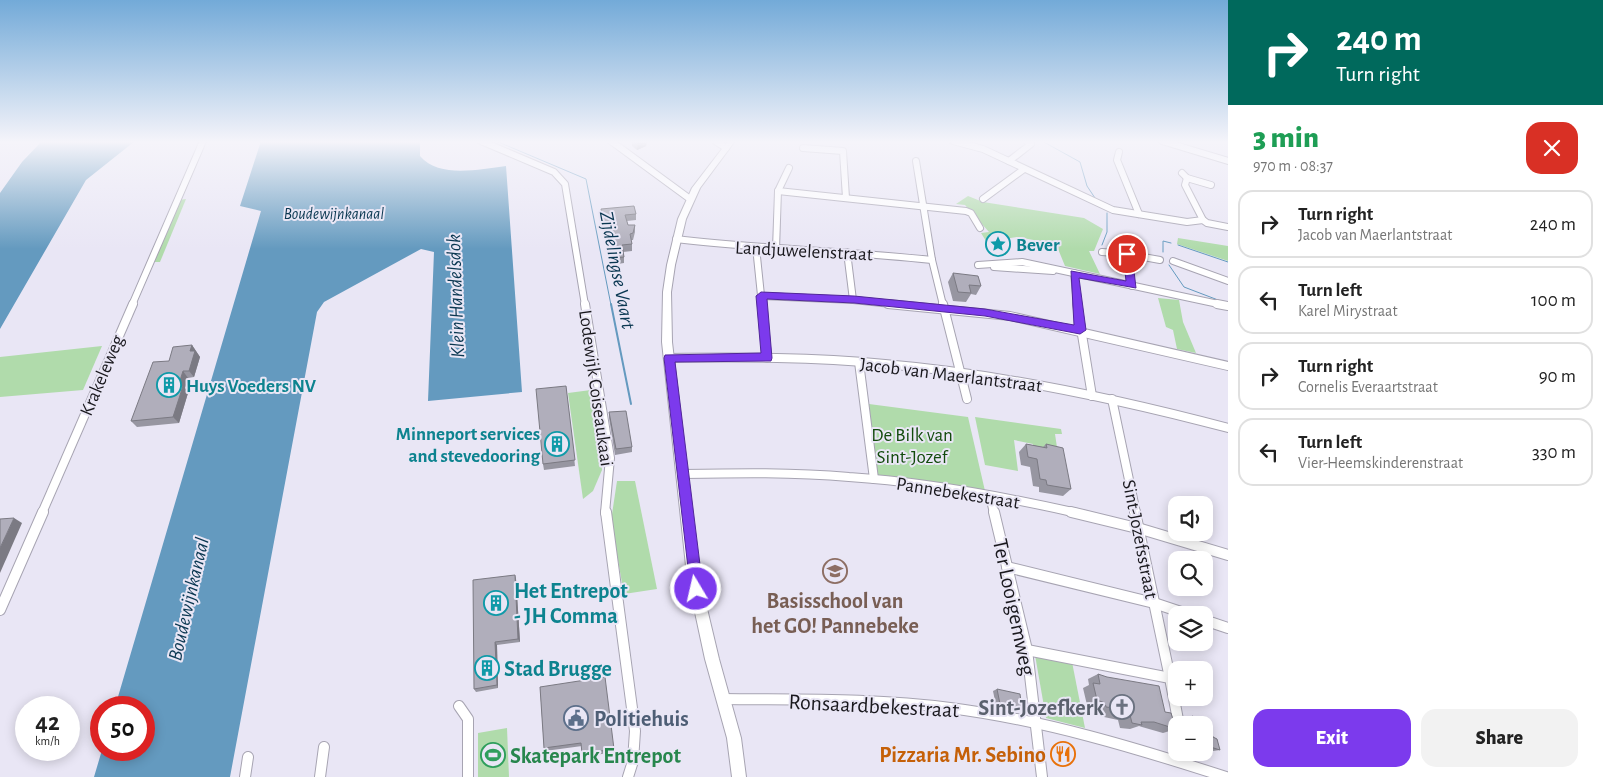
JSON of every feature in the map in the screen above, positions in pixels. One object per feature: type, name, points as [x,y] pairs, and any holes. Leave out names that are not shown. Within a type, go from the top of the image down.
[{"type":"main road","points":[[705,177],[690,199],[676,239],[667,292],[669,358],[693,575],[722,699],[734,738],[739,777]]},
{"type":"street","name":"Krakeleweg","points":[[0,610],[187,177]]},
{"type":"street","name":"Lodewijk Coiseaukaai","points":[[559,177],[566,184],[610,458],[605,516],[635,731],[633,761],[628,777]]},
{"type":"street","points":[[660,177],[690,199]]},
{"type":"street","points":[[776,248],[778,191],[785,177]]},
{"type":"street","points":[[845,177],[846,198]]},
{"type":"street","points":[[919,177],[932,260],[967,399]]},
{"type":"street","points":[[983,199],[1013,177]]},
{"type":"street","points":[[1042,177],[1107,208],[1187,222],[1203,220]]},
{"type":"street","points":[[1124,177],[1139,214]]},
{"type":"street","points":[[1184,177],[1186,185],[1203,220],[1207,223],[1228,227]]},
{"type":"street","points":[[1190,177],[1211,185]]},
{"type":"street","points":[[778,191],[966,211],[971,213],[980,228]]},
{"type":"street","name":"Landjuwelenstraat","points":[[676,239],[932,260]]},
{"type":"street","points":[[756,247],[767,358]]},
{"type":"street","points":[[847,252],[854,300]]},
{"type":"street","points":[[1102,252],[1160,260]]},
{"type":"street","points":[[1127,254],[1132,286]]},
{"type":"street","points":[[1173,261],[1228,281]]},
{"type":"street","points":[[1058,270],[1044,272],[978,265],[1022,262],[1228,306]]},
{"type":"street","points":[[1074,273],[1080,330],[1092,396]]},
{"type":"street","points":[[761,296],[854,300],[1010,316],[1080,330],[1228,366]]},
{"type":"street","name":"Jacob van Maerlantstraat","points":[[669,358],[767,358],[859,362],[960,374],[1112,399],[1228,428]]},
{"type":"street","points":[[859,362],[874,479]]},
{"type":"street","name":"Sint-Jozefsstraat","points":[[1112,399],[1168,669]]},
{"type":"street","name":"Pannebekestraat","points":[[682,474],[764,474],[874,479],[990,496],[1042,505],[1138,528],[1228,555]]},
{"type":"street","name":"Ter Looigemweg","points":[[990,496],[1027,650],[1042,777]]},
{"type":"street","points":[[1007,566],[1168,608]]},
{"type":"street","points":[[1213,623],[1228,628]]},
{"type":"street","points":[[1027,650],[1168,678]]},
{"type":"street","name":"Ronsaardbekestraat","points":[[722,699],[839,700],[949,708],[1036,722],[1188,764],[1226,777]]},
{"type":"street","points":[[459,706],[468,719],[468,777]]},
{"type":"street","points":[[320,777],[324,747]]},
{"type":"street","points":[[245,777],[248,757]]},
{"type":"green space","points":[[968,196],[983,202],[1084,218],[1103,229],[1094,251],[1089,251],[1100,274],[1065,266],[1056,244],[1017,237],[1004,239],[1006,255],[993,252],[981,233],[989,232],[965,205],[956,204]]},
{"type":"green space","points":[[186,199],[160,262],[153,262],[179,200]]},
{"type":"green space","points":[[1178,238],[1228,246],[1228,261],[1177,244]]},
{"type":"green space","points":[[1158,298],[1179,300],[1183,322],[1196,353],[1177,349],[1173,330],[1166,327]]},
{"type":"green space","points":[[102,346],[83,390],[0,397],[0,357]]},
{"type":"green space","points":[[591,390],[602,470],[593,491],[583,499],[568,393]]},
{"type":"green space","name":"De Bilk van Sint-Jozef","points":[[869,404],[968,417],[985,491],[877,475]]},
{"type":"green space","points":[[975,417],[1061,429],[1062,434],[1055,434],[1058,454],[1034,450],[1033,444],[1014,440],[1018,471],[985,465]]},
{"type":"green space","points":[[617,481],[635,481],[657,589],[624,594],[611,521]]},
{"type":"green space","points":[[1035,655],[1072,662],[1085,728],[1046,718]]},
{"type":"green space","name":"Skatepark Entrepot","points":[[507,728],[509,777],[478,777],[478,733]]},
{"type":"water","points":[[11,177],[89,177],[86,180],[0,329],[0,193]]},
{"type":"water","name":"Boudewijnkanaal","points":[[249,177],[507,177],[522,392],[428,401],[434,252],[421,249],[324,302],[317,312],[230,777],[94,777],[99,761],[155,761],[155,696],[118,696],[261,211],[240,206]]},
{"type":"building","points":[[634,206],[636,214],[625,215],[628,225],[635,225],[633,233],[630,234],[632,244],[622,245],[624,257],[611,258],[601,209]]},
{"type":"building","points":[[953,273],[978,276],[981,286],[969,285],[971,293],[958,292]]},
{"type":"building","name":"Huys Voeders NV","points":[[192,345],[190,351],[195,351],[189,371],[183,371],[178,387],[183,386],[173,417],[131,421],[153,362],[169,361],[173,347]]},
{"type":"building","name":"Minneport services and stevedooring","points":[[566,386],[575,460],[543,464],[536,389]]},
{"type":"building","points":[[626,411],[632,447],[616,449],[609,412]]},
{"type":"building","points":[[1026,444],[1047,448],[1046,444],[1063,448],[1071,489],[1047,485],[1046,480],[1040,479],[1037,459],[1028,457]]},
{"type":"building","points":[[14,518],[0,548],[0,519]]},
{"type":"building","name":"Het Entrepot - JH Comma","points":[[515,575],[518,639],[495,642],[497,685],[474,689],[473,580]]},
{"type":"building","name":"Sint-Jozefkerk","points":[[1098,674],[1159,686],[1165,712],[1171,713],[1172,716],[1168,716],[1168,726],[1154,722],[1141,722],[1142,725],[1132,723],[1130,715],[1115,713],[1114,708],[1106,707],[1105,703],[1097,700],[1093,683],[1100,684]]},
{"type":"building","name":"Politiehuis","points":[[605,677],[614,749],[582,754],[581,743],[544,748],[540,687]]},
{"type":"building","points":[[997,689],[1020,694],[1022,708],[1000,704]]},
{"type":"building","points":[[1213,737],[1217,739],[1220,750],[1213,748]]},
{"type":"waterway","name":"Zijdelingse Vaart","points":[[582,177],[586,179],[611,305]]},
{"type":"waterway","points":[[1084,177],[1087,186],[1095,198]]},
{"type":"waterway","points":[[1102,245],[1107,232],[1107,213]]},
{"type":"waterway","points":[[1163,252],[1163,241],[1171,243]]},
{"type":"waterway","points":[[1178,245],[1228,262]]},
{"type":"waterway","points":[[1169,265],[1184,287],[1218,300]]},
{"type":"waterway","name":"Zijdelingse Vaart","points":[[611,304],[631,404]]},
{"type":"place","name":"Bever","points":[[998,244]]},
{"type":"place","name":"Huys Voeders NV","points":[[169,385]]},
{"type":"place","name":"Minneport services and stevedooring","points":[[557,444]]},
{"type":"place","name":"Basisschool van het GO! Pannebeke","points":[[835,571]]},
{"type":"place","name":"Het Entrepot - JH Comma","points":[[496,603]]},
{"type":"place","name":"Stad Brugge","points":[[487,668]]},
{"type":"place","name":"Sint-Jozefkerk","points":[[1122,707]]},
{"type":"place","name":"Politiehuis","points":[[576,718]]},
{"type":"place","name":"Pizzaria Mr. Sebino","points":[[1063,754]]},
{"type":"place","name":"Skatepark Entrepot","points":[[493,755]]},
{"type":"route","points":[[696,589],[684,504],[669,358],[767,358],[761,296],[854,300],[985,312],[1080,330],[1074,273],[1132,286],[1127,254]]},
{"type":"water label","name":"Klein Handelsdok","points":[[455,296]]}]
